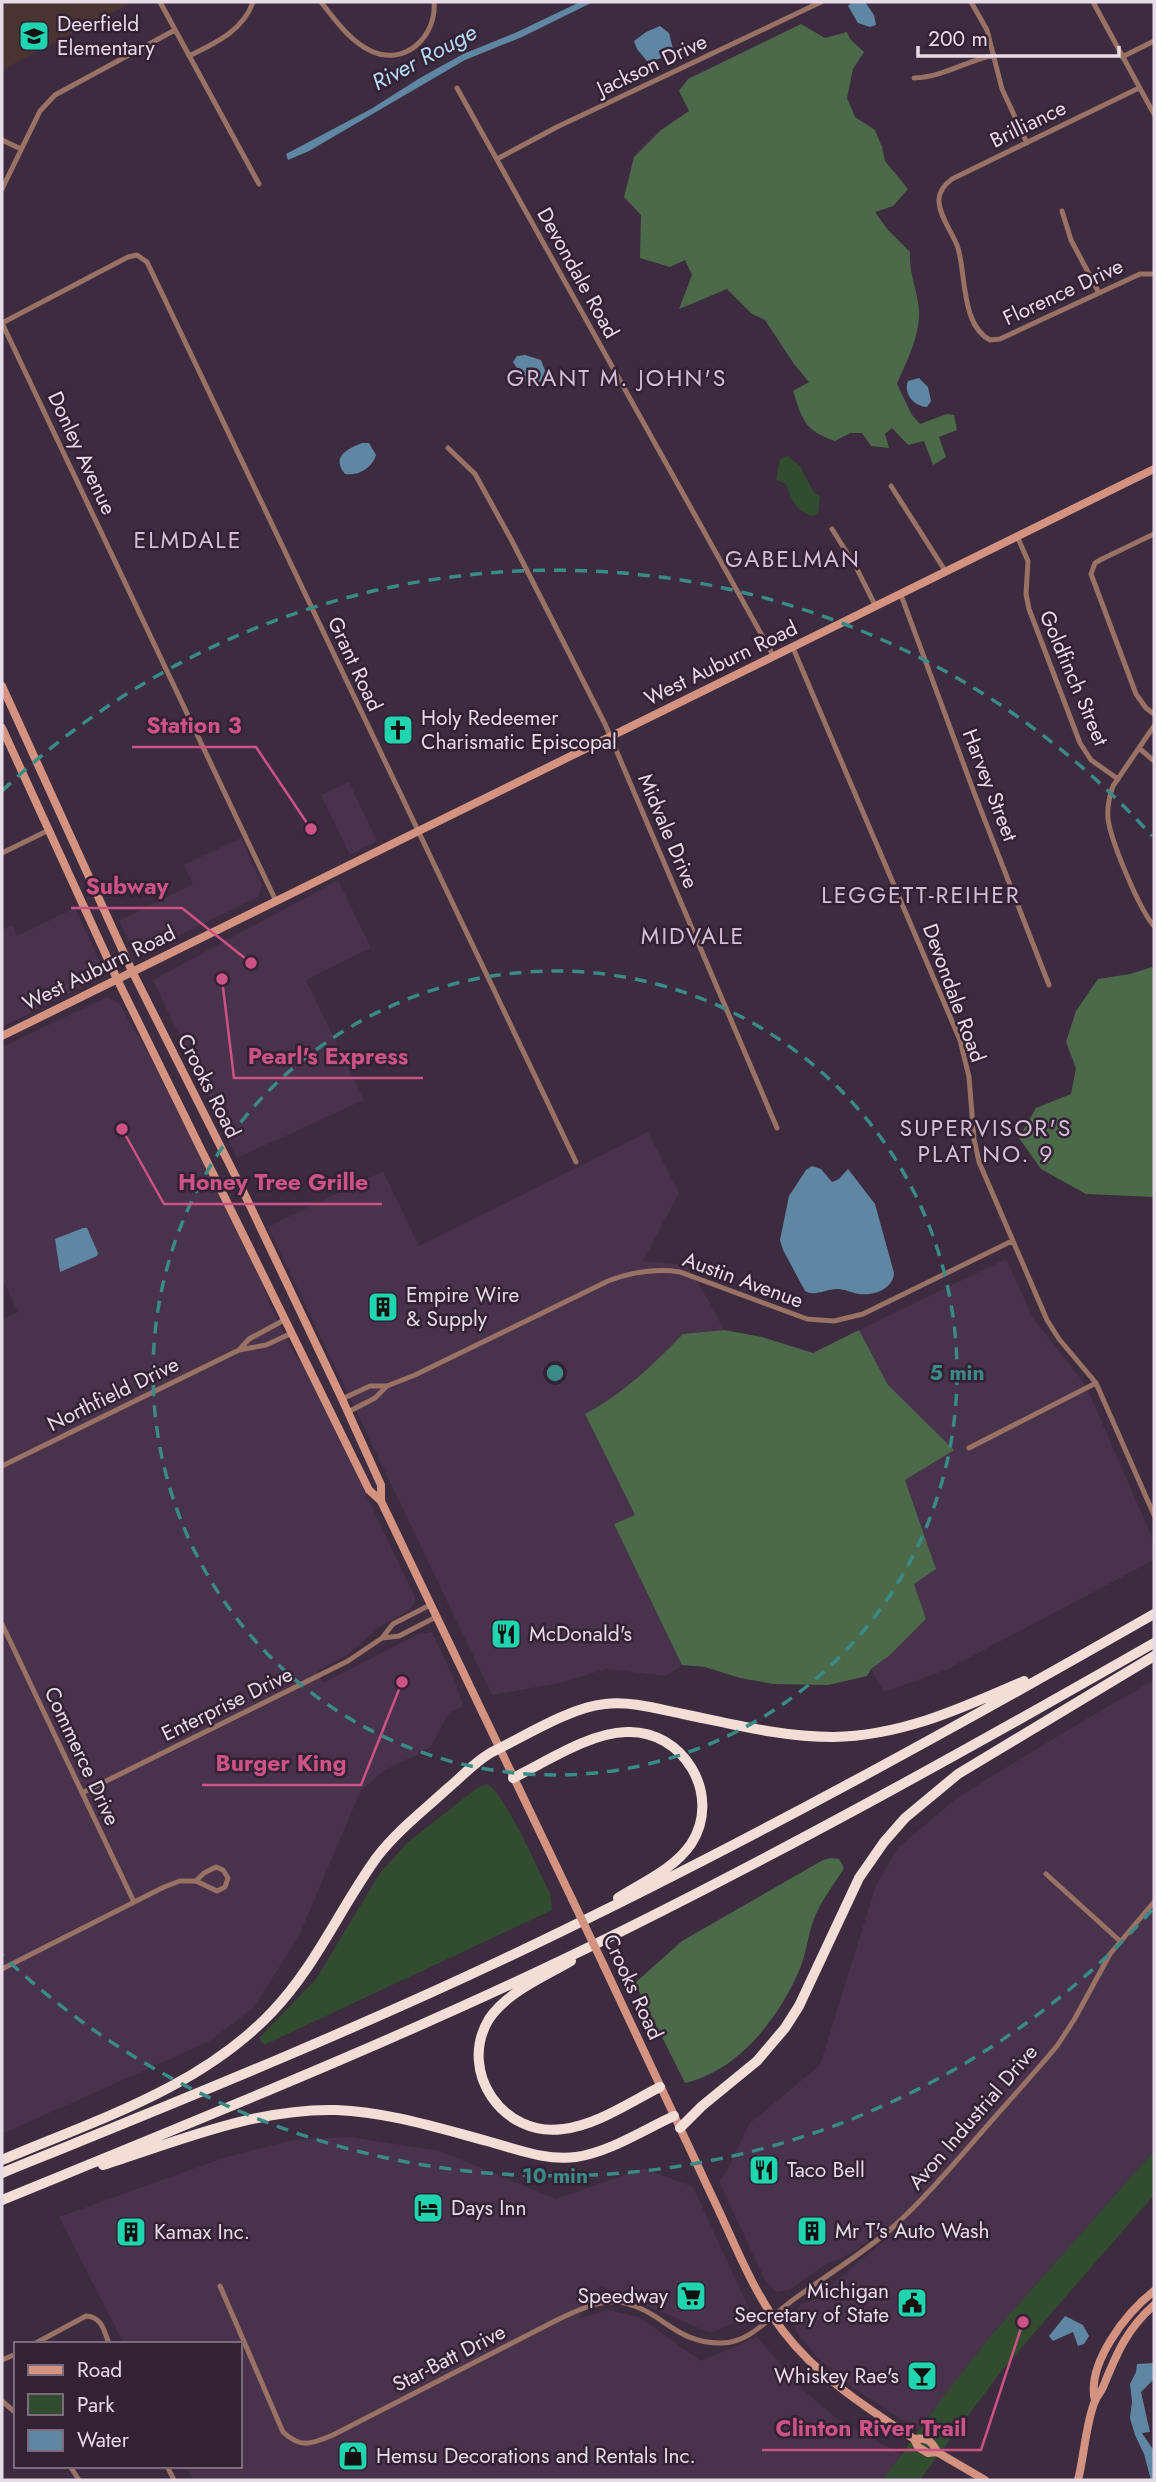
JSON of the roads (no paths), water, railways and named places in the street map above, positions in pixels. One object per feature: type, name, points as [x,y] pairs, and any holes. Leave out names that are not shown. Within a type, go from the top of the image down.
[{"type":"highway","points":[[2,2174],[294,2053],[451,1984],[566,1929],[830,1796],[1154,1614]]},
{"type":"highway","points":[[2,2200],[348,2057],[620,1931],[876,1799],[1154,1643]]},
{"type":"highway","points":[[680,2128],[702,2106],[757,2061],[785,2028],[799,2006],[859,1878],[905,1818],[958,1774],[1154,1656]]},
{"type":"highway","points":[[2,2160],[173,2085],[216,2060],[243,2039],[270,2015],[300,1980],[371,1866],[390,1841],[478,1761],[576,1712],[594,1705],[615,1703],[639,1705],[787,1734],[834,1737],[879,1733],[942,1716],[1073,1660]]},
{"type":"highway","points":[[513,1778],[590,1741],[628,1731],[654,1735],[670,1744],[690,1763],[698,1780],[702,1815],[697,1832],[683,1853],[668,1867],[566,1929]]},
{"type":"highway","points":[[620,1931],[502,2004],[490,2018],[483,2034],[479,2055],[480,2073],[492,2099],[503,2112],[526,2126],[545,2130],[583,2124],[660,2087]]},
{"type":"highway","points":[[36,2186],[229,2125],[292,2112],[334,2110],[382,2115],[534,2154],[565,2158],[599,2151],[674,2116]]},
{"type":"main road","name":"West Auburn Road","points":[[2,1036],[1154,469]]},
{"type":"main road","name":"Crooks Road","points":[[2,686],[132,971],[342,1399],[381,1485],[381,1501]]},
{"type":"main road","name":"Crooks Road","points":[[2,729],[117,979],[369,1490],[381,1501],[660,2087],[748,2269],[774,2316],[783,2331],[842,2390],[914,2439],[918,2447],[928,2453],[937,2452],[985,2480]]},
{"type":"main road","points":[[24,775],[32,779],[42,774]]},
{"type":"main road","points":[[49,830],[51,825],[58,824],[69,833]]},
{"type":"main road","points":[[100,942],[108,946],[119,943]]},
{"type":"main road","points":[[132,1008],[140,1004],[150,1007]]},
{"type":"main road","points":[[194,1133],[204,1140],[215,1136]]},
{"type":"main road","points":[[261,1268],[270,1274],[281,1270]]},
{"type":"main road","points":[[286,1319],[296,1318],[308,1326]]},
{"type":"main road","points":[[327,1404],[339,1413],[348,1412]]},
{"type":"main road","points":[[1094,2401],[1091,2388],[1107,2347],[1127,2317],[1154,2291]]},
{"type":"main road","points":[[1078,2480],[1094,2401],[1103,2388],[1110,2366],[1123,2341],[1154,2305]]},
{"type":"street","points":[[160,2],[259,184]]},
{"type":"street","points":[[189,56],[233,32],[246,18],[253,2]]},
{"type":"street","points":[[321,2],[341,27],[360,44],[373,52],[389,55],[411,49],[422,41],[433,24],[435,2]]},
{"type":"street","name":"Jackson Drive","points":[[497,159],[557,127],[821,2]]},
{"type":"street","points":[[971,2],[983,21],[1002,89],[1027,143]]},
{"type":"street","points":[[1093,2],[1154,114]]},
{"type":"street","points":[[2,189],[40,111],[55,95],[175,30]]},
{"type":"street","points":[[1122,57],[1154,41]]},
{"type":"street","points":[[914,78],[940,75],[967,62],[994,55]]},
{"type":"street","name":"Devondale Road","points":[[457,88],[774,657]]},
{"type":"street","name":"Brilliance","points":[[986,338],[967,303],[958,250],[940,209],[939,197],[942,189],[952,179],[1139,88]]},
{"type":"street","points":[[2,140],[21,149]]},
{"type":"street","points":[[1062,211],[1071,240],[1099,293]]},
{"type":"street","name":"Grant Road","points":[[2,323],[128,257],[141,257],[147,262],[576,1162]]},
{"type":"street","name":"Florence Drive","points":[[986,338],[1000,339],[1140,274],[1154,274]]},
{"type":"street","name":"Donley Avenue","points":[[2,323],[276,901]]},
{"type":"street","name":"Midvale Drive","points":[[447,448],[475,474],[512,541],[610,737],[777,1128]]},
{"type":"street","points":[[891,486],[946,572]]},
{"type":"street","points":[[832,529],[856,567],[876,607]]},
{"type":"street","points":[[1154,534],[1102,559],[1095,564],[1091,573],[1136,694],[1154,714]]},
{"type":"street","name":"Goldfinch Street","points":[[1017,536],[1028,561],[1028,610],[1080,743],[1091,760],[1118,779]]},
{"type":"street","name":"Harvey Street","points":[[901,595],[1049,985]]},
{"type":"street","name":"Devondale Road","points":[[793,648],[915,929],[960,1040],[969,1077],[977,1154],[1012,1241],[1053,1330],[1096,1383],[1154,1515]]},
{"type":"street","points":[[1154,726],[1118,779],[1110,797],[1110,827],[1138,901],[1154,926]]},
{"type":"street","points":[[1139,748],[1154,761]]},
{"type":"street","points":[[2,853],[49,830]]},
{"type":"street","name":"Austin Avenue","points":[[348,1412],[375,1398],[387,1386],[427,1370],[608,1281],[639,1271],[663,1269],[680,1272],[807,1319],[834,1321],[863,1314],[1012,1241]]},
{"type":"street","name":"Northfield Drive","points":[[239,1350],[249,1339],[286,1319]]},
{"type":"street","name":"Northfield Drive","points":[[2,1466],[239,1350],[266,1345],[293,1332]]},
{"type":"street","points":[[969,1448],[1096,1383]]},
{"type":"street","name":"Austin Avenue","points":[[342,1399],[370,1385],[387,1386]]},
{"type":"street","name":"Enterprise Drive","points":[[82,1793],[327,1672],[382,1638],[393,1624],[430,1605]]},
{"type":"street","name":"Enterprise Drive","points":[[382,1638],[398,1636],[436,1617]]},
{"type":"street","name":"Commerce Drive","points":[[2,1624],[134,1902]]},
{"type":"street","points":[[2,1969],[180,1881],[197,1881],[217,1891],[226,1886],[228,1878],[223,1870],[216,1867],[209,1869],[197,1881]]},
{"type":"street","points":[[1046,1874],[1120,1941]]},
{"type":"street","name":"Avon Industrial Drive","points":[[774,2316],[879,2239],[926,2195],[1057,2046],[1101,1968],[1154,1902]]},
{"type":"street","name":"Star-Batt Drive","points":[[220,2286],[283,2432],[291,2440],[309,2444],[333,2435],[568,2315],[593,2306],[610,2302],[624,2303],[643,2310],[690,2339],[721,2343],[744,2337],[774,2316]]},
{"type":"street","points":[[37,2342],[86,2316],[94,2316],[100,2321],[108,2342]]},
{"type":"water","points":[[580,2],[593,2],[522,37],[465,60],[309,151],[288,160],[286,154],[371,109],[463,54]]},
{"type":"water","points":[[852,2],[865,2],[874,15],[876,25],[870,27],[858,23],[848,6]]},
{"type":"water","points":[[660,26],[669,33],[673,49],[659,59],[647,61],[634,41]]},
{"type":"water","points":[[525,355],[541,360],[546,373],[544,380],[530,388],[513,362],[517,356]]},
{"type":"water","points":[[919,378],[928,387],[931,401],[927,407],[914,402],[908,395],[908,381]]},
{"type":"water","points":[[362,443],[369,443],[376,455],[374,460],[360,472],[345,474],[340,458],[346,451]]},
{"type":"water","points":[[812,1166],[821,1169],[832,1182],[848,1169],[875,1204],[894,1273],[893,1279],[882,1290],[865,1294],[837,1289],[817,1293],[805,1291],[780,1240],[789,1196],[806,1170]]},
{"type":"water","points":[[87,1228],[97,1256],[60,1272],[55,1239]]},
{"type":"water","points":[[1065,2316],[1083,2325],[1089,2336],[1084,2344],[1078,2346],[1073,2332],[1053,2341],[1049,2336]]},
{"type":"water","points":[[1154,2363],[1154,2379],[1141,2392],[1150,2432],[1142,2433],[1154,2451],[1154,2480],[1151,2480],[1130,2418],[1130,2384],[1137,2364]]},
{"type":"place","name":"Deerfield Elementary","points":[[34,36]]},
{"type":"place","name":"Holy Redeemer Charismatic Episcopal","points":[[398,730]]},
{"type":"place","name":"Station 3","points":[[311,829]]},
{"type":"place","name":"Subway","points":[[251,963]]},
{"type":"place","name":"Pearl's Express","points":[[222,979]]},
{"type":"place","name":"Honey Tree Grille","points":[[122,1129]]},
{"type":"place","name":"Empire Wire & Supply","points":[[383,1307]]},
{"type":"place","name":"McDonald's","points":[[506,1634]]},
{"type":"place","name":"Burger King","points":[[402,1682]]},
{"type":"place","name":"Taco Bell","points":[[764,2170]]},
{"type":"place","name":"Days Inn","points":[[428,2208]]},
{"type":"place","name":"Mr T's Auto Wash","points":[[812,2231]]},
{"type":"place","name":"Kamax Inc.","points":[[131,2232]]},
{"type":"place","name":"Speedway","points":[[691,2296]]},
{"type":"place","name":"Michigan Secretary of State","points":[[912,2303]]},
{"type":"place","name":"Clinton River Trail","points":[[1023,2322]]},
{"type":"place","name":"Whiskey Rae's","points":[[922,2376]]},
{"type":"place","name":"Hemsu Decorations and Rentals Inc.","points":[[353,2456]]},
{"type":"district","name":"GRANT M. JOHN'S","points":[[617,378]]},
{"type":"district","name":"ELMDALE","points":[[188,540]]},
{"type":"district","name":"GABELMAN","points":[[793,559]]},
{"type":"district","name":"LEGGETT-REIHER","points":[[921,895]]},
{"type":"district","name":"MIDVALE","points":[[693,936]]},
{"type":"district","name":"SUPERVISOR'S PLAT NO. 9","points":[[986,1141]]},
{"type":"water label","name":"River Rouge","points":[[424,57]]}]
